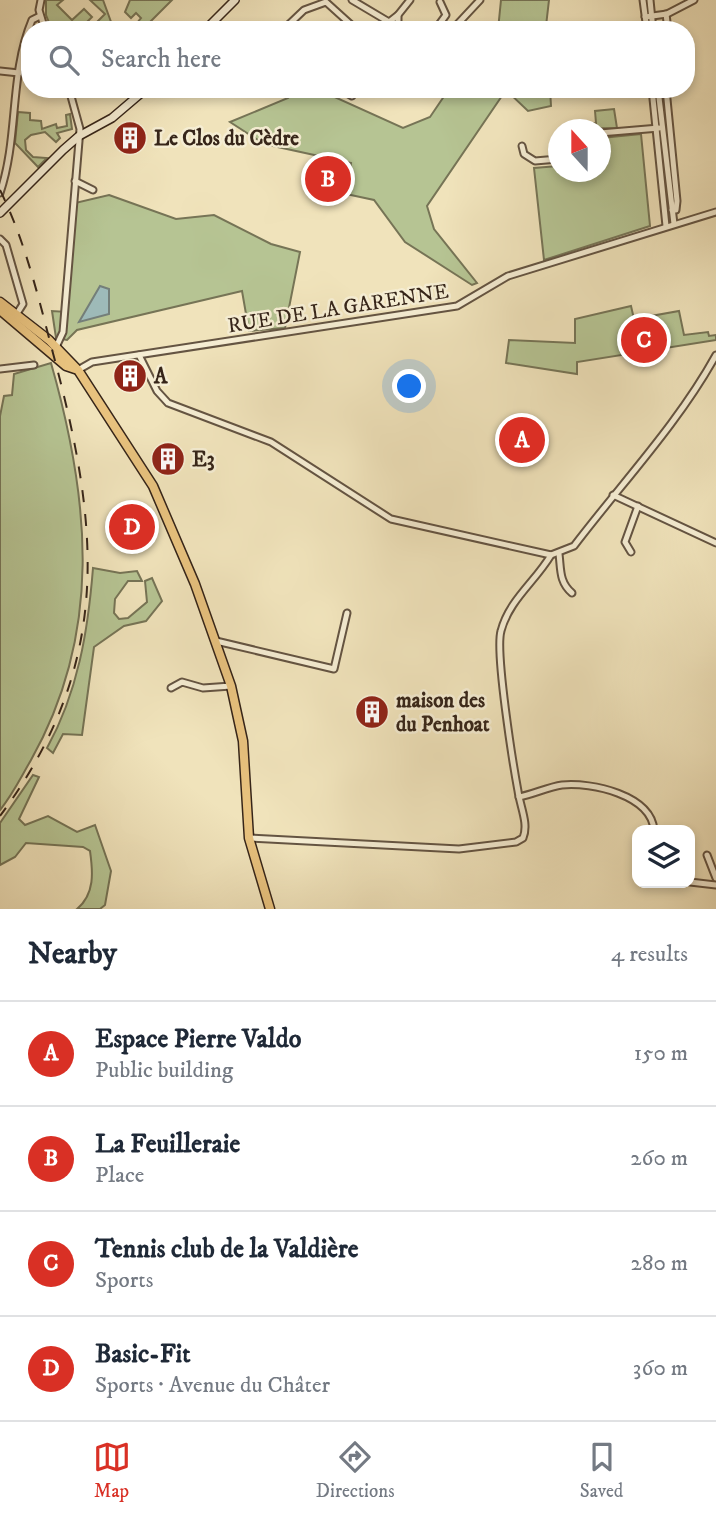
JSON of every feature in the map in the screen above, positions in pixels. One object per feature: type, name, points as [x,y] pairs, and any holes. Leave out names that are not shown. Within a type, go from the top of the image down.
[{"type":"main road","points":[[215,21],[235,0]]},
{"type":"main road","points":[[0,213],[79,136],[113,118],[136,98]]},
{"type":"main road","points":[[0,221],[23,189]]},
{"type":"main road","points":[[0,302],[56,348],[78,370],[153,486],[216,641],[231,686],[242,733],[249,838],[270,909]]},
{"type":"main road","points":[[0,310],[66,366],[78,370]]},
{"type":"street","points":[[41,0],[42,21]]},
{"type":"street","points":[[352,0],[387,21]]},
{"type":"street","points":[[390,21],[410,0]]},
{"type":"street","points":[[460,21],[480,0]]},
{"type":"street","points":[[643,0],[650,21]]},
{"type":"street","points":[[648,21],[650,0]]},
{"type":"street","points":[[649,17],[666,14],[694,0]]},
{"type":"street","points":[[292,21],[304,10],[326,2],[347,21]]},
{"type":"street","points":[[440,2],[446,15],[442,21]]},
{"type":"street","points":[[666,14],[667,21]]},
{"type":"street","points":[[398,15],[398,21]]},
{"type":"street","points":[[32,21],[40,16]]},
{"type":"street","points":[[0,193],[11,152],[21,61]]},
{"type":"street","points":[[0,71],[19,73]]},
{"type":"street","points":[[56,348],[63,332],[80,126],[72,98]]},
{"type":"street","points":[[654,98],[662,128]]},
{"type":"street","points":[[659,98],[674,224]]},
{"type":"street","points":[[665,98],[662,128],[666,226]]},
{"type":"street","points":[[611,133],[662,128]]},
{"type":"street","points":[[522,146],[524,154],[536,161],[548,160]]},
{"type":"street","points":[[75,181],[93,191]]},
{"type":"street","name":"RUE DE LA GARENNE","points":[[78,370],[92,362],[457,306],[508,276],[716,212]]},
{"type":"street","points":[[0,239],[6,245],[23,304],[16,315]]},
{"type":"street","points":[[139,355],[157,391],[168,403],[271,442],[391,519],[551,555],[559,554],[573,546],[668,429],[707,373],[716,355]]},
{"type":"street","points":[[0,369],[34,365]]},
{"type":"street","points":[[613,495],[716,543]]},
{"type":"street","points":[[631,552],[625,542],[638,506]]},
{"type":"street","points":[[559,554],[561,576],[572,593]]},
{"type":"street","points":[[249,838],[459,849],[516,842],[523,838],[525,830],[500,632],[516,599],[551,555]]},
{"type":"street","points":[[216,641],[334,668],[347,613]]},
{"type":"street","points":[[172,688],[182,682],[203,688],[231,686]]},
{"type":"street","points":[[519,797],[563,785],[596,787],[640,806],[652,819],[653,825]]},
{"type":"street","points":[[707,855],[716,878]]},
{"type":"street","points":[[695,883],[716,886]]},
{"type":"green space","points":[[46,0],[63,0],[57,5],[72,20],[84,9],[92,17],[88,21],[48,21]]},
{"type":"green space","points":[[90,0],[103,0],[111,21],[98,21],[105,14]]},
{"type":"green space","points":[[130,0],[172,0],[151,21],[139,21],[141,18],[136,13],[131,18],[125,12]]},
{"type":"green space","points":[[501,0],[549,0],[547,21],[499,21]]},
{"type":"green space","points":[[288,98],[337,98],[403,128],[430,117],[443,98],[501,98],[427,206],[434,229],[477,283],[472,285],[405,242],[374,200],[346,194],[351,163],[264,144],[230,122]]},
{"type":"green space","points":[[514,98],[551,98],[551,106],[528,111]]},
{"type":"green space","points":[[614,109],[617,128],[611,128],[611,119],[596,119],[595,111]]},
{"type":"green space","points":[[18,112],[30,113],[30,120],[41,121],[42,129],[56,124],[57,128],[67,126],[66,115],[70,114],[72,129],[57,133],[60,138],[56,142],[45,132],[31,135],[25,140],[26,150],[33,157],[47,158],[38,167],[15,143]]},
{"type":"green space","points":[[641,134],[650,226],[544,260],[534,168],[548,167],[548,182],[611,182],[611,137]]},
{"type":"green space","points":[[109,195],[176,219],[214,215],[271,244],[300,252],[285,328],[249,331],[242,291],[77,330],[67,340],[56,338],[52,311],[67,312],[75,203]]},
{"type":"green space","points":[[631,306],[634,319],[679,311],[684,335],[708,332],[709,336],[716,335],[716,340],[577,362],[577,374],[506,363],[509,340],[575,343],[575,319]]},
{"type":"green space","points":[[51,363],[64,414],[81,515],[83,565],[79,614],[70,663],[54,712],[31,760],[0,810],[0,416],[4,396],[12,395],[14,374]]},
{"type":"green space","points":[[93,568],[120,573],[137,571],[142,581],[128,581],[115,599],[114,613],[119,619],[128,618],[147,602],[145,581],[152,578],[162,601],[146,621],[124,626],[94,647],[82,735],[63,734],[53,753],[47,748],[67,705],[80,661]]},
{"type":"green space","points":[[33,775],[39,777],[19,819],[25,825],[48,816],[77,832],[95,825],[111,871],[105,905],[100,909],[77,909],[87,897],[91,882],[90,851],[83,847],[26,843],[15,857],[0,865],[0,823]]},
{"type":"water","points":[[100,286],[109,289],[109,314],[79,322]]},
{"type":"railway","points":[[0,190],[25,251],[70,420],[81,480],[87,538],[87,594],[79,649],[63,704],[37,760],[0,816]]},
{"type":"place","name":"Le Clos du Cèdre","points":[[130,138]]},
{"type":"place","name":"La Feuilleraie","points":[[328,179]]},
{"type":"place","name":"Tennis club de la Valdière","points":[[644,340]]},
{"type":"place","name":"A","points":[[130,376]]},
{"type":"place","name":"Espace Pierre Valdo","points":[[522,440]]},
{"type":"place","name":"E3","points":[[168,459]]},
{"type":"place","name":"Basic-Fit","points":[[132,527]]},
{"type":"place","name":"maison des du Penhoat","points":[[372,712]]}]
